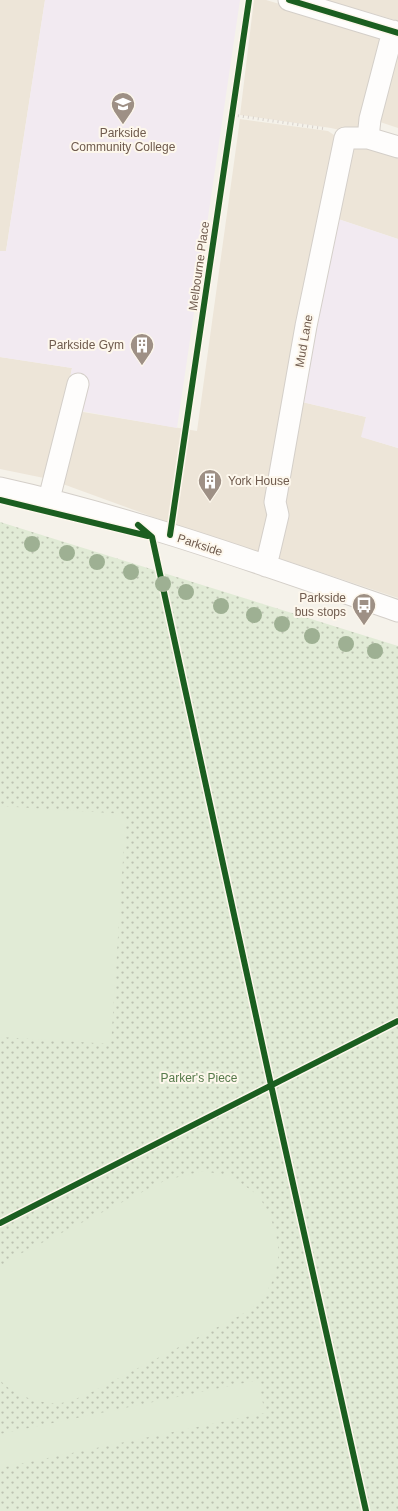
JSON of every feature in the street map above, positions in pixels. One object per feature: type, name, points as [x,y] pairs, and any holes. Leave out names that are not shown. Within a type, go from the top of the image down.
[{"type":"street","points":[[289,0],[396,32],[370,119],[368,138]]},
{"type":"street","points":[[344,138],[368,138],[398,147]]},
{"type":"street","name":"Mud Lane","points":[[266,566],[278,514],[275,502],[306,326],[344,138]]},
{"type":"street","points":[[49,499],[78,384]]},
{"type":"street","name":"Parkside","points":[[0,488],[49,499],[170,535],[398,611]]},
{"type":"path","points":[[233,115],[330,129],[344,138]]},
{"type":"shaded area","points":[[0,0],[45,0],[6,251],[0,251]]},
{"type":"shaded area","name":"Parkside Community College","points":[[45,0],[240,0],[177,428],[64,408],[72,368],[0,357],[0,251],[6,251]]},
{"type":"shaded area","points":[[254,0],[266,0],[382,34],[361,131],[352,133],[331,128],[240,115]]},
{"type":"shaded area","points":[[326,0],[398,0],[398,21]]},
{"type":"shaded area","points":[[398,43],[398,128],[380,122]]},
{"type":"shaded area","points":[[240,119],[328,131],[340,139],[263,553],[167,522],[60,483],[77,411],[197,431]]},
{"type":"shaded area","points":[[351,143],[398,152],[398,239],[335,218]]},
{"type":"shaded area","points":[[335,218],[398,239],[398,448],[361,437],[366,417],[302,402]]},
{"type":"shaded area","points":[[0,357],[72,368],[49,479],[0,469]]},
{"type":"shaded area","points":[[302,402],[366,417],[362,437],[398,448],[398,598],[272,556]]},
{"type":"green space","name":"Parker's Piece","points":[[0,522],[398,646],[398,1511],[0,1511]]},
{"type":"green space","points":[[0,806],[126,814],[111,1044],[0,1037]]},
{"type":"green space","points":[[203,1171],[231,1176],[259,1196],[271,1218],[278,1243],[278,1262],[273,1280],[262,1300],[241,1315],[84,1396],[70,1401],[53,1403],[37,1401],[5,1385],[0,1380],[0,1269],[8,1260],[166,1180]]},
{"type":"green space","points":[[258,1380],[265,1413],[0,1468],[0,1434]]},
{"type":"cycle path","name":"Melbourne Place","points":[[170,535],[249,0]]},
{"type":"cycle path","points":[[289,0],[398,33]]},
{"type":"cycle path","points":[[0,500],[148,536]]},
{"type":"cycle path","points":[[138,525],[152,537],[366,1511]]},
{"type":"cycle path","points":[[0,1223],[398,1021]]},
{"type":"place","name":"Parkside Community College","points":[[123,125]]},
{"type":"place","name":"Parkside Gym","points":[[142,366]]},
{"type":"place","name":"York House","points":[[210,502]]},
{"type":"place","name":"Parkside bus stops","points":[[364,626]]}]
